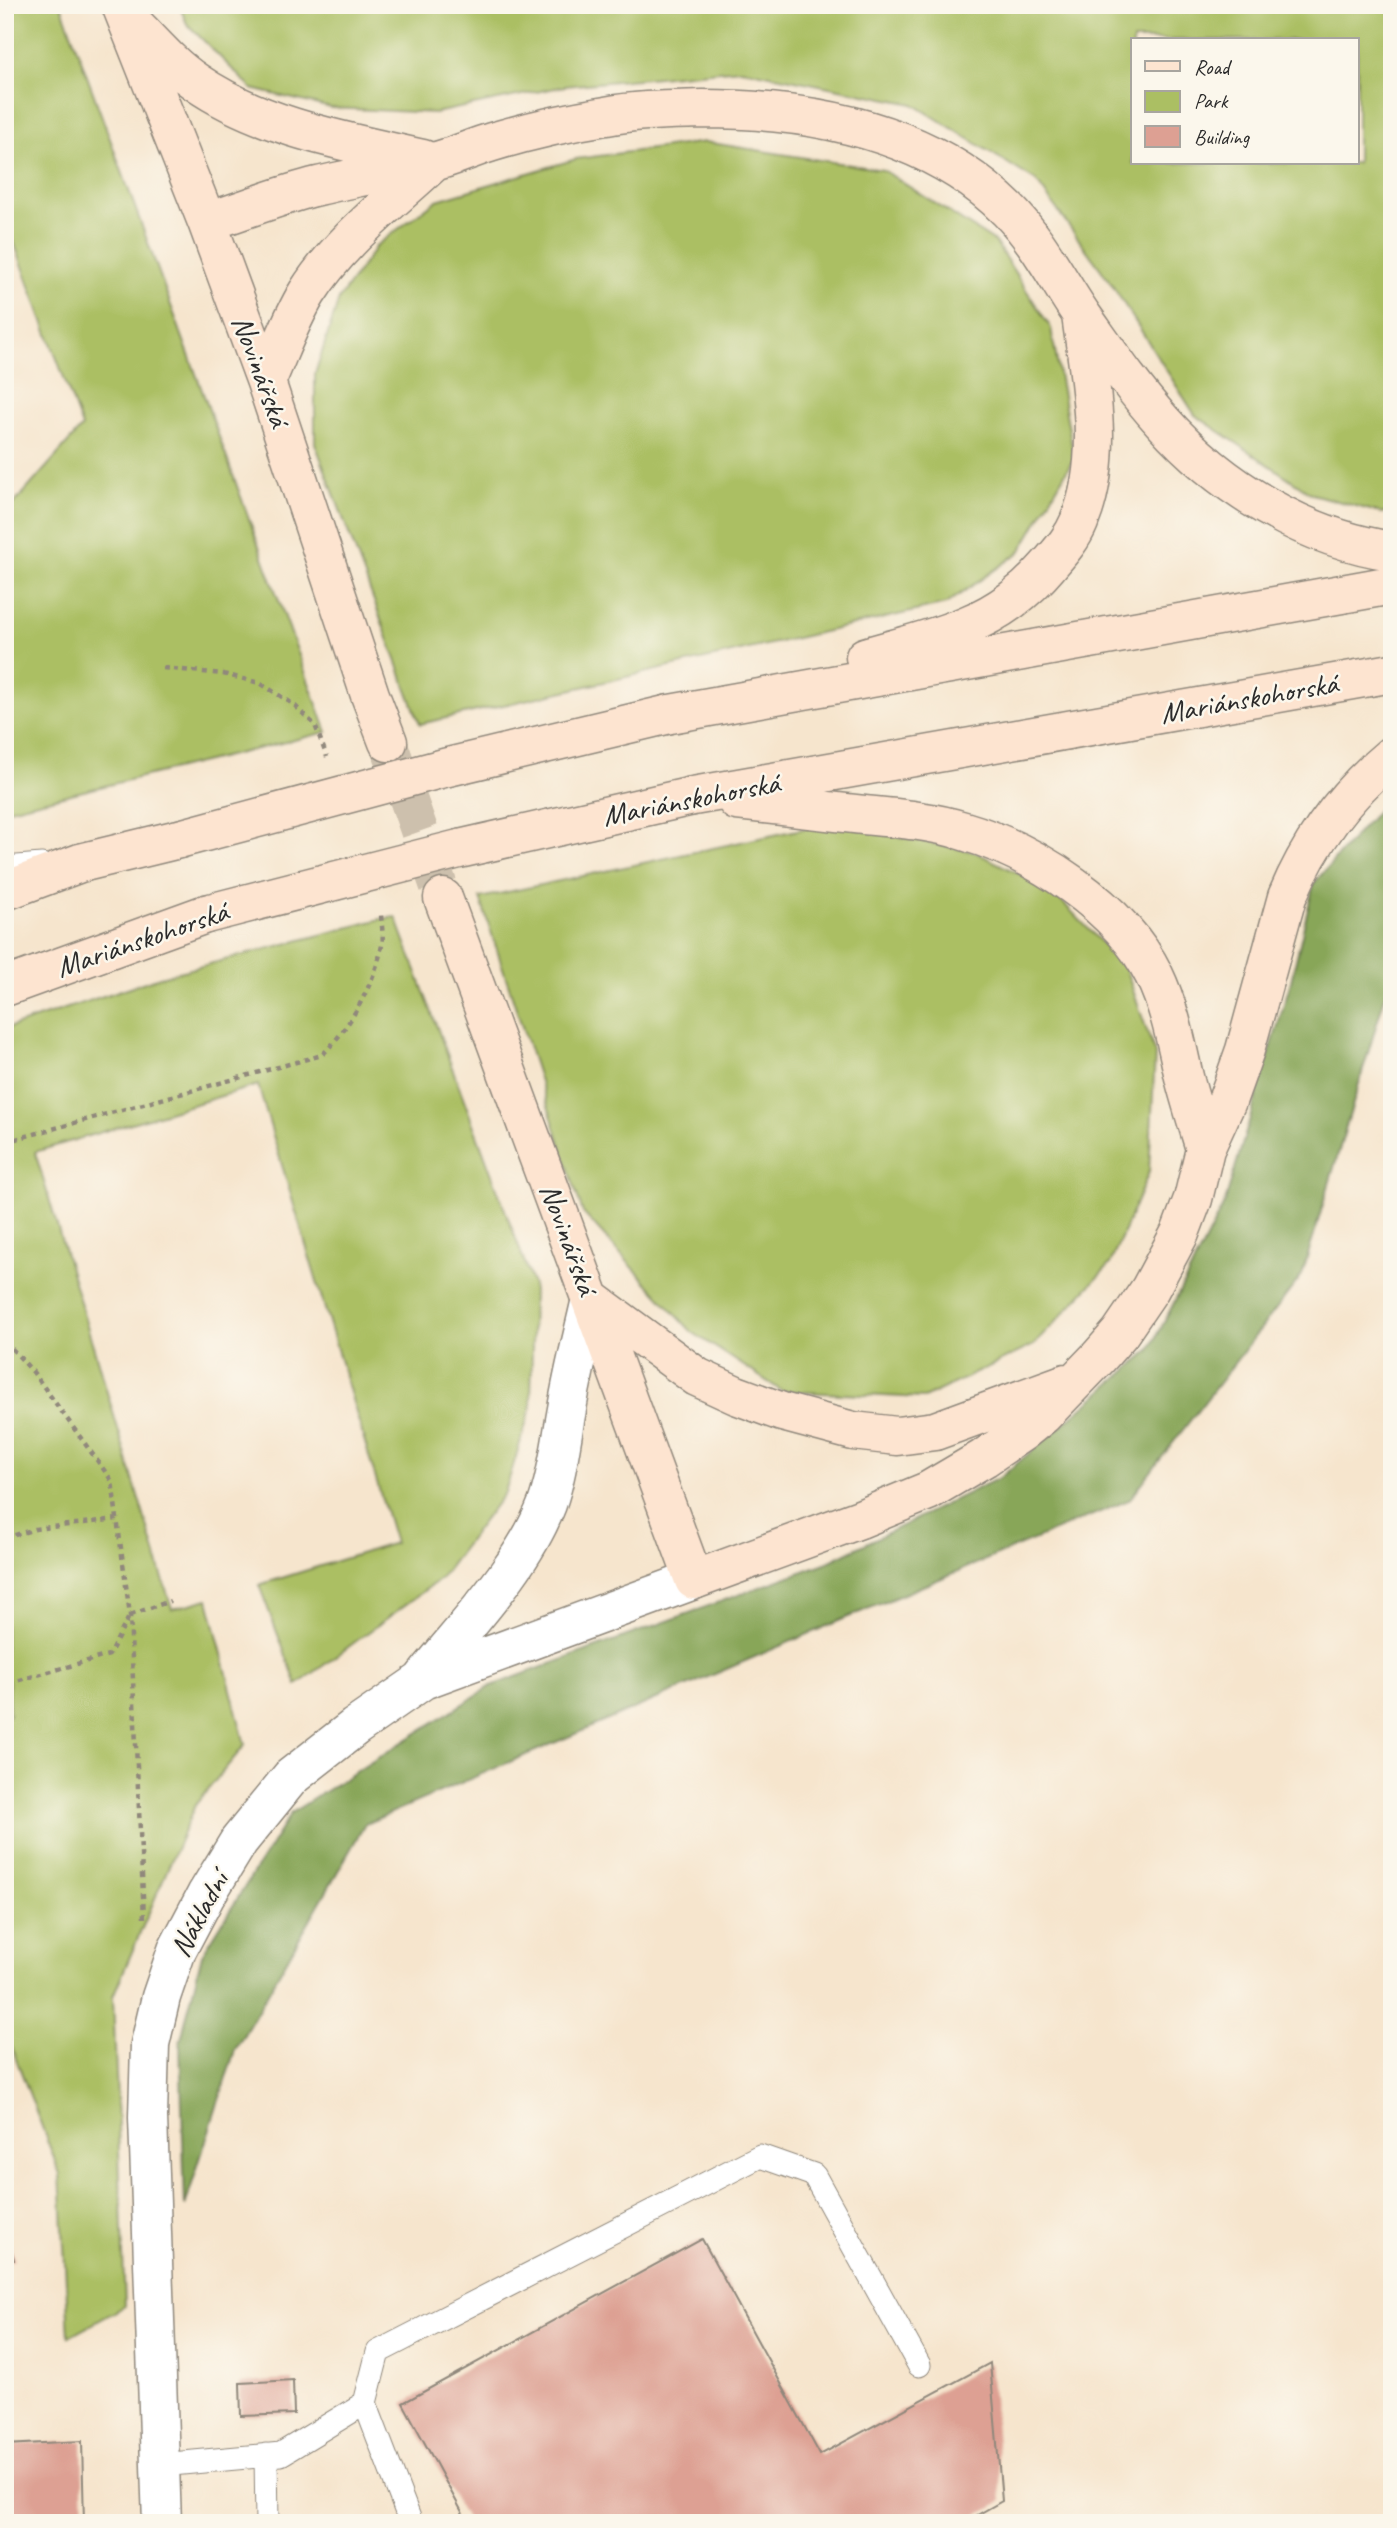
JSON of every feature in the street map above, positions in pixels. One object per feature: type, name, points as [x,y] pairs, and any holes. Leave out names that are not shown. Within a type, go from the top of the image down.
[{"type":"main road","points":[[123,10],[163,55],[194,81],[240,106],[319,135],[435,161]]},
{"type":"main road","name":"Novinářská","points":[[123,10],[207,222],[266,382],[387,741]]},
{"type":"main road","points":[[207,222],[315,187],[435,161],[532,131],[610,115],[646,111],[763,111],[847,124],[894,138],[961,173],[1008,210],[1032,238],[1081,313],[1163,422],[1219,474],[1275,511],[1300,523],[1352,542],[1392,551]]},
{"type":"main road","points":[[266,382],[301,305],[327,266],[347,243],[435,161]]},
{"type":"main road","points":[[5,891],[80,863],[444,768],[670,714],[969,625],[1026,589],[1054,560],[1072,535],[1089,492],[1093,460],[1093,423],[1081,313]]},
{"type":"main road","points":[[670,714],[1392,585]]},
{"type":"main road","name":"Mariánskohorská","points":[[5,987],[205,914],[459,849],[693,796],[1392,673]]},
{"type":"main road","points":[[694,1580],[872,1514],[928,1490],[1003,1446],[1043,1415],[1120,1333],[1166,1262],[1193,1199],[1205,1149],[1227,1101],[1245,1050],[1287,897],[1295,877],[1336,812],[1392,755]]},
{"type":"main road","points":[[693,796],[905,819],[955,828],[1003,846],[1054,872],[1078,888],[1131,937],[1154,976],[1171,1019],[1205,1149]]},
{"type":"main road","name":"Novinářská","points":[[443,898],[694,1580]]},
{"type":"main road","points":[[591,1299],[696,1377],[782,1412],[852,1431],[897,1436],[934,1431],[1078,1378]]},
{"type":"street","points":[[423,1680],[506,1574],[546,1505],[560,1457],[567,1409],[591,1299]]},
{"type":"street","name":"Nákladní","points":[[162,2523],[148,2117],[150,2044],[177,1950],[206,1895],[239,1841],[291,1776],[423,1680],[694,1580]]},
{"type":"lane","points":[[5,868],[80,863]]},
{"type":"lane","points":[[411,2523],[365,2403],[378,2351],[760,2155],[814,2175],[919,2365]]},
{"type":"lane","points":[[161,2465],[281,2454],[365,2403]]},
{"type":"lane","points":[[266,2455],[267,2523]]},
{"type":"path","points":[[163,668],[223,674],[260,683],[293,705],[315,725],[327,758]]},
{"type":"path","points":[[5,1142],[322,1055],[339,1039],[370,980],[382,944],[381,912]]},
{"type":"path","points":[[5,1341],[33,1372],[112,1481],[130,1615],[144,1919]]},
{"type":"path","points":[[5,1538],[35,1529],[117,1520]]},
{"type":"path","points":[[9,1683],[108,1656],[130,1615],[170,1601]]},
{"type":"green space","points":[[5,5],[61,5],[327,732],[5,810],[5,514],[82,427],[5,218]]},
{"type":"green space","points":[[179,5],[1392,5],[1392,513],[1381,513],[1312,494],[1195,415],[1110,282],[1036,181],[913,104],[741,69],[565,86],[435,113],[331,108],[252,89],[187,24]]},
{"type":"green space","points":[[705,142],[883,170],[995,242],[1051,328],[1074,458],[1020,552],[946,604],[420,724],[315,443],[315,374],[339,299],[377,245],[437,200],[576,159]]},
{"type":"green space","points":[[1392,794],[1392,982],[1388,986],[1302,1275],[1129,1500],[365,1824],[235,2050],[185,2206],[180,2043],[202,1955],[291,1813],[491,1686],[828,1562],[1001,1477],[1150,1350],[1225,1202],[1291,981],[1314,883]]},
{"type":"green space","points":[[830,823],[975,852],[1050,889],[1125,967],[1155,1054],[1149,1172],[1110,1264],[1034,1345],[924,1398],[782,1391],[692,1332],[583,1213],[480,898]]},
{"type":"green space","points":[[396,917],[533,1285],[531,1408],[505,1492],[440,1579],[297,1685],[259,1585],[395,1543],[258,1085],[35,1152],[172,1609],[208,1599],[245,1745],[195,1805],[113,1996],[125,2306],[69,2337],[60,2174],[5,2030],[5,1717],[9,1715],[9,1683],[5,1672],[5,1029],[160,977]]},
{"type":"building","points":[[5,2223],[14,2260],[5,2262]]},
{"type":"building","points":[[702,2239],[820,2455],[990,2363],[1002,2501],[963,2523],[468,2523],[403,2403]]},
{"type":"building","points":[[293,2380],[294,2414],[241,2416],[240,2383]]},
{"type":"building","points":[[82,2441],[84,2523],[5,2523],[5,2445]]},
{"type":"tunnel","points":[[388,742],[443,898]]}]
